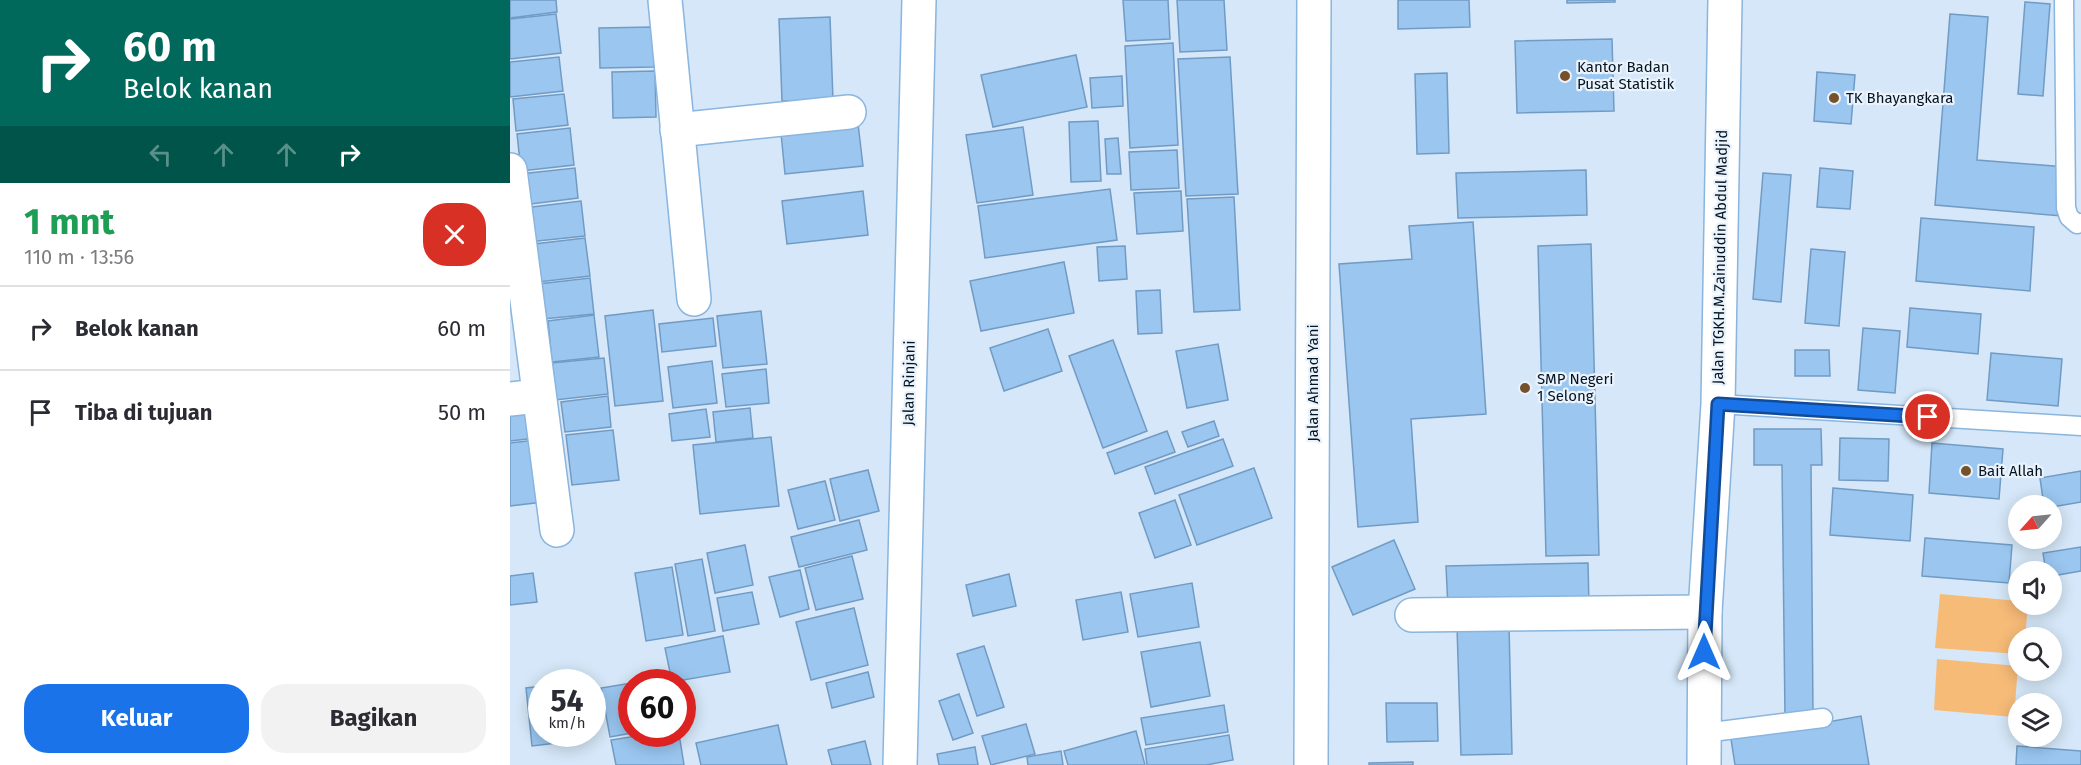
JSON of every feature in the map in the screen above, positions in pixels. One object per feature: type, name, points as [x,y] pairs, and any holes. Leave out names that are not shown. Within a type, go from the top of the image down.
[{"type":"street","points":[[665,0],[694,299]]},
{"type":"street","name":"Jalan Rinjani","points":[[900,765],[919,0]]},
{"type":"street","name":"Jalan Ahmad Yani","points":[[1311,765],[1314,0]]},
{"type":"street","name":"Jalan TGKH.M.Zainuddin Abdul Madjid","points":[[1704,765],[1705,612],[1718,404],[1725,0]]},
{"type":"street","points":[[677,130],[849,112]]},
{"type":"street","points":[[510,170],[524,398],[558,530]]},
{"type":"street","points":[[1412,615],[1705,612]]},
{"type":"lane","points":[[2064,0],[2066,208],[2069,217],[2077,224],[2081,223]]},
{"type":"lane","points":[[1718,404],[2081,426]]},
{"type":"lane","points":[[1704,733],[1823,718]]},
{"type":"shaded area","points":[[1940,594],[2008,600],[2008,615],[2027,615],[2026,627],[2008,627],[2008,653],[1935,648]]},
{"type":"shaded area","points":[[1937,659],[2008,665],[2008,681],[2017,681],[2016,693],[2008,693],[2008,716],[1934,710]]},
{"type":"building","points":[[510,0],[556,0],[557,12],[510,18]]},
{"type":"building","points":[[1123,0],[1168,0],[1170,39],[1126,41]]},
{"type":"building","points":[[1177,0],[1224,0],[1227,50],[1180,52]]},
{"type":"building","points":[[1398,0],[1469,0],[1470,27],[1398,29]]},
{"type":"building","points":[[1567,0],[1615,0],[1615,2],[1567,3]]},
{"type":"building","points":[[2025,2],[2050,4],[2043,96],[2018,94]]},
{"type":"building","points":[[556,14],[561,53],[510,59],[510,19]]},
{"type":"building","points":[[1950,14],[1988,17],[1977,160],[2066,167],[2062,216],[1935,205]]},
{"type":"building","points":[[830,17],[833,100],[782,101],[779,19]]},
{"type":"building","points":[[653,27],[654,67],[600,68],[599,28]]},
{"type":"building","name":"Kantor Badan Pusat Statistik","points":[[1612,39],[1614,111],[1517,113],[1515,41]]},
{"type":"building","points":[[1173,43],[1178,145],[1130,148],[1125,46]]},
{"type":"building","points":[[1076,55],[1087,107],[993,127],[981,75]]},
{"type":"building","points":[[559,57],[563,91],[510,97],[510,62]]},
{"type":"building","points":[[1230,57],[1238,194],[1186,196],[1178,59]]},
{"type":"building","points":[[655,71],[656,117],[613,118],[612,72]]},
{"type":"building","name":"TK Bhayangkara","points":[[1817,72],[1855,75],[1851,124],[1814,121]]},
{"type":"building","points":[[1447,73],[1449,153],[1417,154],[1415,74]]},
{"type":"building","points":[[1122,76],[1123,106],[1092,108],[1090,78]]},
{"type":"building","points":[[564,94],[568,125],[516,131],[513,99]]},
{"type":"building","points":[[857,115],[863,166],[785,174],[780,123]]},
{"type":"building","points":[[1098,121],[1101,181],[1071,182],[1069,122]]},
{"type":"building","points":[[1023,127],[1033,195],[977,203],[966,135]]},
{"type":"building","points":[[570,128],[574,165],[521,171],[517,134]]},
{"type":"building","points":[[1118,138],[1121,174],[1107,174],[1105,139]]},
{"type":"building","points":[[1177,150],[1179,188],[1131,190],[1129,152]]},
{"type":"building","points":[[575,168],[578,198],[523,205],[520,174]]},
{"type":"building","points":[[1820,168],[1853,171],[1850,209],[1817,207]]},
{"type":"building","points":[[1586,170],[1587,215],[1458,218],[1456,173]]},
{"type":"building","points":[[1763,173],[1791,175],[1781,302],[1753,299]]},
{"type":"building","points":[[1110,189],[1117,240],[985,258],[978,206]]},
{"type":"building","points":[[863,191],[868,235],[787,244],[782,201]]},
{"type":"building","points":[[1181,191],[1183,231],[1137,234],[1134,193]]},
{"type":"building","points":[[1234,197],[1240,310],[1194,312],[1187,199]]},
{"type":"building","points":[[581,201],[585,236],[528,242],[524,208]]},
{"type":"building","points":[[1921,218],[2034,227],[2030,291],[1916,281]]},
{"type":"building","points":[[1473,222],[1486,414],[1411,419],[1418,522],[1358,527],[1339,264],[1412,259],[1409,226]]},
{"type":"building","points":[[585,238],[590,276],[538,282],[534,244]]},
{"type":"building","points":[[1591,244],[1599,555],[1546,556],[1538,246]]},
{"type":"building","points":[[1125,246],[1127,279],[1099,281],[1097,247]]},
{"type":"building","points":[[1811,249],[1845,252],[1839,326],[1805,323]]},
{"type":"building","points":[[1064,262],[1074,313],[981,331],[970,281]]},
{"type":"building","points":[[590,278],[594,314],[543,319],[538,284]]},
{"type":"building","points":[[1160,290],[1162,333],[1138,334],[1136,291]]},
{"type":"building","points":[[1910,308],[1981,314],[1978,354],[1907,347]]},
{"type":"building","points":[[653,310],[663,401],[615,406],[605,316]]},
{"type":"building","points":[[761,311],[767,364],[723,368],[717,316]]},
{"type":"building","points":[[594,315],[599,357],[552,362],[548,321]]},
{"type":"building","points":[[713,318],[716,346],[662,352],[659,324]]},
{"type":"building","points":[[1863,328],[1900,331],[1895,393],[1858,390]]},
{"type":"building","points":[[1048,329],[1062,371],[1004,391],[990,348]]},
{"type":"building","points":[[1113,340],[1147,431],[1103,448],[1069,356]]},
{"type":"building","points":[[1218,344],[1228,400],[1187,408],[1176,351]]},
{"type":"building","points":[[1795,350],[1829,350],[1830,376],[1795,376]]},
{"type":"building","points":[[1991,353],[2062,359],[2058,406],[1987,400]]},
{"type":"building","points":[[604,358],[608,394],[555,400],[551,363]]},
{"type":"building","points":[[712,361],[717,403],[673,408],[668,367]]},
{"type":"building","points":[[766,369],[769,403],[726,407],[722,374]]},
{"type":"building","points":[[608,396],[611,427],[565,432],[561,402]]},
{"type":"building","points":[[533,408],[536,438],[510,441],[510,410]]},
{"type":"building","points":[[750,408],[753,438],[716,442],[713,412]]},
{"type":"building","points":[[706,409],[710,437],[672,441],[669,414]]},
{"type":"building","points":[[1214,421],[1219,436],[1188,447],[1182,432]]},
{"type":"building","points":[[1754,429],[1821,429],[1822,465],[1811,465],[1813,716],[1785,716],[1782,465],[1754,465]]},
{"type":"building","points":[[613,430],[619,480],[572,485],[566,435]]},
{"type":"building","points":[[1167,431],[1175,452],[1115,474],[1107,453]]},
{"type":"building","points":[[771,437],[779,506],[700,514],[693,445]]},
{"type":"building","points":[[1840,438],[1889,439],[1888,481],[1839,480]]},
{"type":"building","points":[[1223,439],[1233,466],[1155,494],[1145,467]]},
{"type":"building","points":[[536,440],[543,502],[510,506],[510,443]]},
{"type":"building","name":"Bait Allah","points":[[1932,443],[2003,449],[1999,499],[1929,493]]},
{"type":"building","points":[[1254,468],[1272,518],[1197,545],[1179,495]]},
{"type":"building","points":[[868,470],[879,511],[840,521],[830,479]]},
{"type":"building","points":[[2081,471],[2081,502],[2062,505],[2062,495],[2042,495],[2040,478]]},
{"type":"building","points":[[825,481],[835,520],[798,529],[788,490]]},
{"type":"building","points":[[1833,488],[1913,495],[1910,541],[1830,535]]},
{"type":"building","points":[[1175,500],[1191,545],[1155,558],[1139,513]]},
{"type":"building","points":[[859,520],[867,550],[799,567],[791,537]]},
{"type":"building","points":[[1925,538],[2008,545],[2008,549],[2012,549],[2011,561],[2008,561],[2008,583],[1922,576]]},
{"type":"building","points":[[1394,540],[1415,589],[1353,615],[1332,567]]},
{"type":"building","points":[[745,545],[753,585],[715,593],[707,553]]},
{"type":"building","points":[[2081,547],[2081,571],[2062,574],[2062,561],[2044,561],[2043,553]]},
{"type":"building","points":[[852,556],[863,599],[816,610],[805,568]]},
{"type":"building","points":[[702,559],[715,631],[688,636],[675,564]]},
{"type":"building","points":[[1588,563],[1589,605],[1448,608],[1446,566]]},
{"type":"building","points":[[672,567],[683,635],[646,641],[635,573]]},
{"type":"building","points":[[800,570],[809,609],[780,617],[769,577]]},
{"type":"building","points":[[533,573],[537,602],[510,605],[510,576]]},
{"type":"building","points":[[1009,574],[1016,606],[973,616],[966,585]]},
{"type":"building","points":[[1192,583],[1199,627],[1138,637],[1130,594]]},
{"type":"building","points":[[752,592],[759,624],[723,631],[717,598]]},
{"type":"building","points":[[1121,592],[1128,632],[1083,640],[1076,600]]},
{"type":"building","points":[[854,608],[868,665],[811,680],[796,622]]},
{"type":"building","points":[[1509,626],[1512,754],[1461,755],[1457,627]]},
{"type":"building","points":[[723,636],[730,672],[696,678],[696,669],[669,669],[665,648]]},
{"type":"building","points":[[1200,642],[1210,696],[1151,707],[1141,652]]},
{"type":"building","points":[[984,646],[1004,707],[977,716],[957,654]]},
{"type":"building","points":[[868,672],[874,697],[832,708],[826,683]]},
{"type":"building","points":[[618,685],[618,736],[610,737],[606,715],[606,687]]},
{"type":"building","points":[[959,694],[973,733],[953,740],[939,701]]},
{"type":"building","points":[[1386,703],[1437,703],[1438,741],[1387,742]]},
{"type":"building","points":[[1224,705],[1228,732],[1146,745],[1141,718]]},
{"type":"building","points":[[1861,716],[1869,765],[1735,765],[1731,739]]},
{"type":"building","points":[[1026,724],[1035,754],[991,765],[982,736]]},
{"type":"building","points":[[778,725],[787,765],[701,765],[696,743]]},
{"type":"building","points":[[1136,731],[1145,765],[1068,765],[1064,751]]},
{"type":"building","points":[[1229,735],[1233,760],[1206,765],[1147,765],[1145,749]]},
{"type":"building","points":[[618,739],[618,747],[681,747],[684,765],[616,765],[611,740]]},
{"type":"building","points":[[865,741],[871,765],[832,765],[828,750]]},
{"type":"building","points":[[975,747],[978,765],[939,765],[937,754]]},
{"type":"building","points":[[2017,747],[2081,751],[2081,765],[2016,765]]},
{"type":"building","points":[[1061,751],[1063,765],[1028,765],[1027,757]]},
{"type":"building","points":[[1413,762],[1413,765],[1369,765],[1369,763]]},
{"type":"place","name":"Kantor Badan Pusat Statistik","points":[[1565,76]]},
{"type":"place","name":"TK Bhayangkara","points":[[1834,98]]},
{"type":"place","name":"SMP Negeri 1 Selong","points":[[1525,388]]},
{"type":"place","name":"Bait Allah","points":[[1966,471]]},
{"type":"route","points":[[1704,652],[1718,404],[1928,417]]}]
